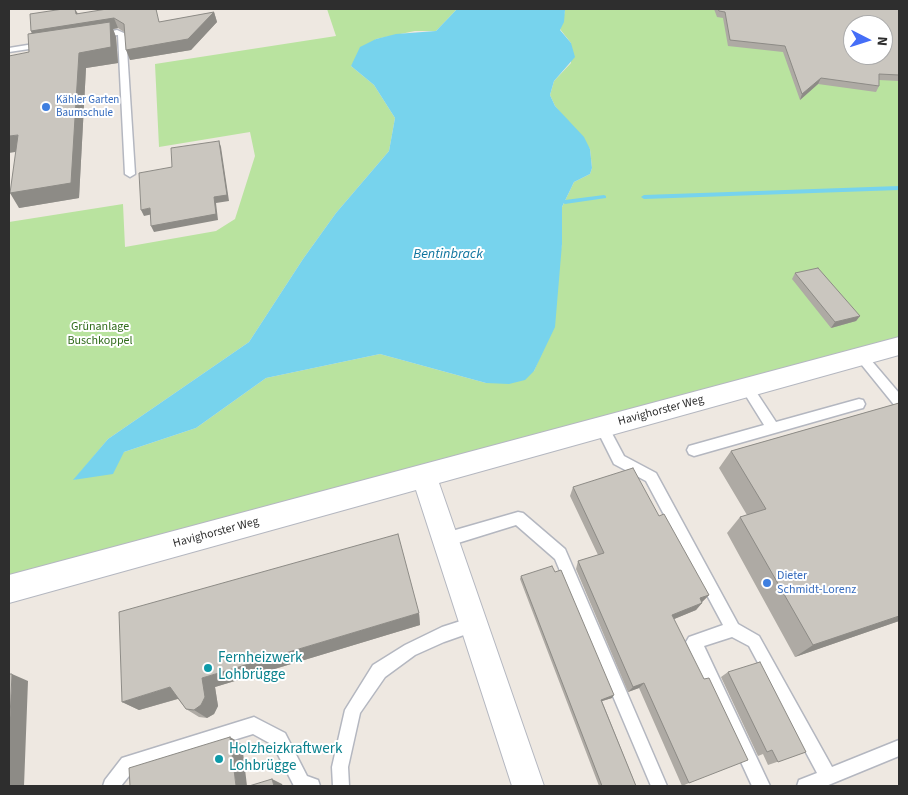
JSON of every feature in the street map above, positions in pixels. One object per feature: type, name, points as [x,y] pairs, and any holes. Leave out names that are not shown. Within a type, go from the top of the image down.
[{"type":"street","name":"Havighorster Weg","points":[[9,589],[899,346]]},
{"type":"street","points":[[424,476],[528,786]]},
{"type":"lane","points":[[88,37],[117,32],[122,34],[130,174]]},
{"type":"lane","points":[[9,50],[58,42]]},
{"type":"lane","points":[[861,356],[899,402]]},
{"type":"lane","points":[[747,388],[773,428]]},
{"type":"lane","points":[[694,450],[860,404]]},
{"type":"lane","points":[[602,428],[619,460],[650,477],[733,629],[754,641],[828,777]]},
{"type":"lane","points":[[445,540],[518,518],[560,554],[659,786]]},
{"type":"lane","points":[[341,786],[340,767],[353,710],[379,671],[410,650],[442,635],[473,625]]},
{"type":"lane","points":[[733,629],[694,642],[761,786]]},
{"type":"lane","points":[[111,786],[128,764],[254,725],[279,739],[301,783],[312,786]]},
{"type":"lane","points":[[805,786],[899,748]]},
{"type":"green space","name":"Grünanlage Buschkoppel","points":[[327,9],[457,9],[436,31],[415,31],[376,39],[351,66],[374,85],[395,118],[389,151],[336,213],[303,259],[249,342],[108,439],[74,480],[124,452],[196,428],[266,378],[380,354],[486,383],[534,371],[539,359],[562,244],[562,207],[574,182],[590,174],[592,168],[590,149],[555,106],[550,95],[554,81],[571,63],[571,43],[560,29],[565,11],[562,9],[899,9],[899,337],[9,575],[9,222],[123,204],[125,247],[216,231],[235,219],[255,156],[250,132],[159,147],[155,64],[336,36]]},
{"type":"water","name":"Bentinbrack","points":[[457,9],[565,10],[564,22],[560,30],[571,43],[575,57],[554,81],[550,95],[555,106],[584,137],[590,149],[592,168],[590,174],[574,182],[562,207],[562,244],[555,327],[534,371],[525,380],[509,384],[486,383],[380,354],[266,378],[196,428],[124,452],[113,474],[73,480],[108,439],[249,342],[303,259],[336,213],[389,151],[395,118],[374,85],[351,66],[360,47],[376,39],[396,34],[436,31]]},
{"type":"building","points":[[75,9],[76,14],[107,9],[156,9],[159,22],[214,12],[188,39],[126,50],[124,24],[114,18],[31,31],[30,14]]},
{"type":"building","points":[[718,9],[899,9],[899,75],[879,74],[879,86],[821,78],[802,94],[785,46],[730,40],[725,12]]},
{"type":"building","points":[[110,22],[111,47],[79,53],[71,183],[10,193],[18,135],[9,136],[9,56],[29,52],[28,34]]},
{"type":"building","points":[[219,141],[227,195],[214,197],[216,214],[151,226],[150,208],[141,210],[139,173],[172,167],[171,148]]},
{"type":"building","points":[[818,268],[860,316],[835,322],[795,273]]},
{"type":"building","points":[[899,403],[899,616],[813,645],[740,517],[766,509],[731,451]]},
{"type":"building","points":[[633,468],[659,516],[664,514],[709,595],[700,598],[702,603],[672,615],[704,679],[709,678],[748,760],[689,783],[644,683],[633,687],[578,561],[604,553],[573,487]]},
{"type":"building","name":"Fernheizwerk Lohbrügge","points":[[398,534],[419,613],[202,678],[205,697],[201,705],[194,710],[186,709],[170,687],[122,702],[119,612]]},
{"type":"building","points":[[552,566],[555,572],[561,570],[614,695],[601,700],[636,786],[602,786],[521,576]]},
{"type":"building","points":[[760,662],[806,752],[778,762],[772,750],[767,752],[728,672]]},
{"type":"building","points":[[9,674],[12,674],[9,739]]},
{"type":"building","name":"Holzheizkraftwerk Lohbrügge","points":[[230,737],[236,786],[130,786],[129,768]]},
{"type":"building","points":[[272,779],[274,786],[249,786]]},
{"type":"waterway","points":[[644,197],[899,188]]},
{"type":"waterway","points":[[565,202],[604,197]]},
{"type":"place","name":"Kähler Garten Baumschule","points":[[46,107]]},
{"type":"place","name":"Dieter Schmidt-Lorenz","points":[[767,583]]},
{"type":"place","name":"Fernheizwerk Lohbrügge","points":[[208,668]]},
{"type":"place","name":"Holzheizkraftwerk Lohbrügge","points":[[219,759]]}]
